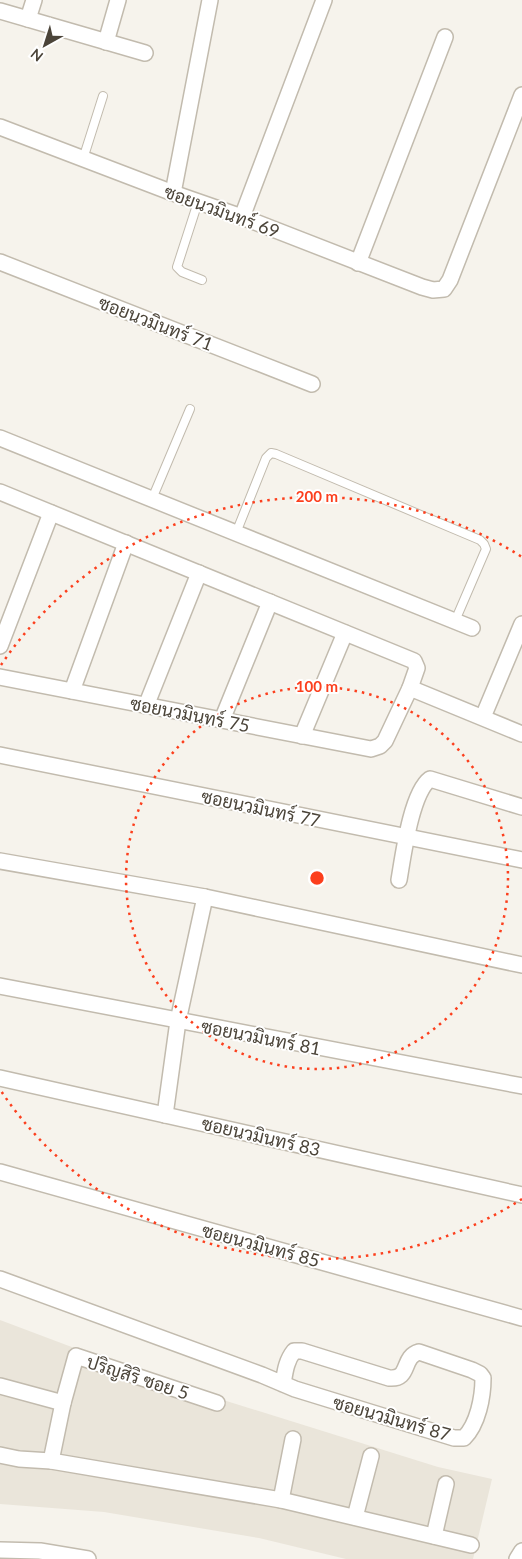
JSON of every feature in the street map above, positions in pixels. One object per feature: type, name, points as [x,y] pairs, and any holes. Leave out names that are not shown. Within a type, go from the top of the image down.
[{"type":"street","points":[[28,19],[34,0]]},
{"type":"street","points":[[106,42],[118,0]]},
{"type":"street","points":[[173,193],[210,0]]},
{"type":"street","points":[[242,217],[324,0]]},
{"type":"street","points":[[0,11],[144,53]]},
{"type":"street","points":[[358,262],[445,37]]},
{"type":"street","name":"ซอยนวมินทร์ 69","points":[[0,127],[173,193],[242,217],[422,288],[433,290],[444,289],[450,280],[522,95]]},
{"type":"street","name":"ซอยนวมินทร์ 71","points":[[0,262],[312,384]]},
{"type":"street","points":[[0,438],[472,628]]},
{"type":"street","points":[[0,492],[414,661],[417,668],[410,688],[522,734]]},
{"type":"street","points":[[0,646],[51,513]]},
{"type":"street","points":[[72,691],[126,543]]},
{"type":"street","points":[[146,706],[198,573]]},
{"type":"street","points":[[222,720],[270,602]]},
{"type":"street","points":[[483,717],[522,624]]},
{"type":"street","points":[[302,736],[345,633]]},
{"type":"street","name":"ซอยนวมินทร์ 75","points":[[0,677],[372,749],[380,746],[385,741],[410,688]]},
{"type":"street","name":"ซอยนวมินทร์ 77","points":[[0,755],[522,860]]},
{"type":"street","points":[[399,880],[406,837],[419,794],[423,785],[430,779],[522,808]]},
{"type":"street","points":[[0,861],[205,897],[522,966]]},
{"type":"street","points":[[165,1115],[178,1021],[205,897]]},
{"type":"street","name":"ซอยนวมินทร์ 81","points":[[0,986],[522,1086]]},
{"type":"street","name":"ซอยนวมินทร์ 83","points":[[0,1078],[522,1195]]},
{"type":"street","name":"ซอยนวมินทร์ 85","points":[[0,1172],[522,1318]]},
{"type":"street","name":"ซอยนวมินทร์ 87","points":[[0,1279],[282,1384],[359,1410],[454,1438],[464,1438],[474,1424],[483,1386],[480,1374],[420,1352],[412,1356],[401,1376],[389,1378],[302,1351],[294,1351],[287,1363],[282,1384]]},
{"type":"street","name":"ปริญสิริ ซอย 5","points":[[51,1461],[63,1403],[76,1356],[217,1403]]},
{"type":"street","points":[[0,1386],[63,1403]]},
{"type":"street","points":[[281,1500],[294,1439]]},
{"type":"street","points":[[0,1455],[19,1459],[51,1461],[281,1500],[471,1545]]},
{"type":"street","points":[[355,1517],[371,1456]]},
{"type":"street","points":[[434,1536],[446,1484]]},
{"type":"street","points":[[0,1550],[40,1551],[88,1559]]},
{"type":"street","points":[[517,1559],[522,1551]]},
{"type":"lane","points":[[83,159],[104,96]]},
{"type":"lane","points":[[198,202],[178,267],[182,272],[202,280]]},
{"type":"lane","points":[[152,499],[190,409]]},
{"type":"lane","points":[[236,533],[266,458],[271,454],[276,454],[480,540],[486,549],[454,621]]},
{"type":"shaded area","points":[[0,1320],[188,1389],[438,1467],[492,1479],[473,1559],[346,1559],[259,1538],[104,1512],[0,1504]]}]
